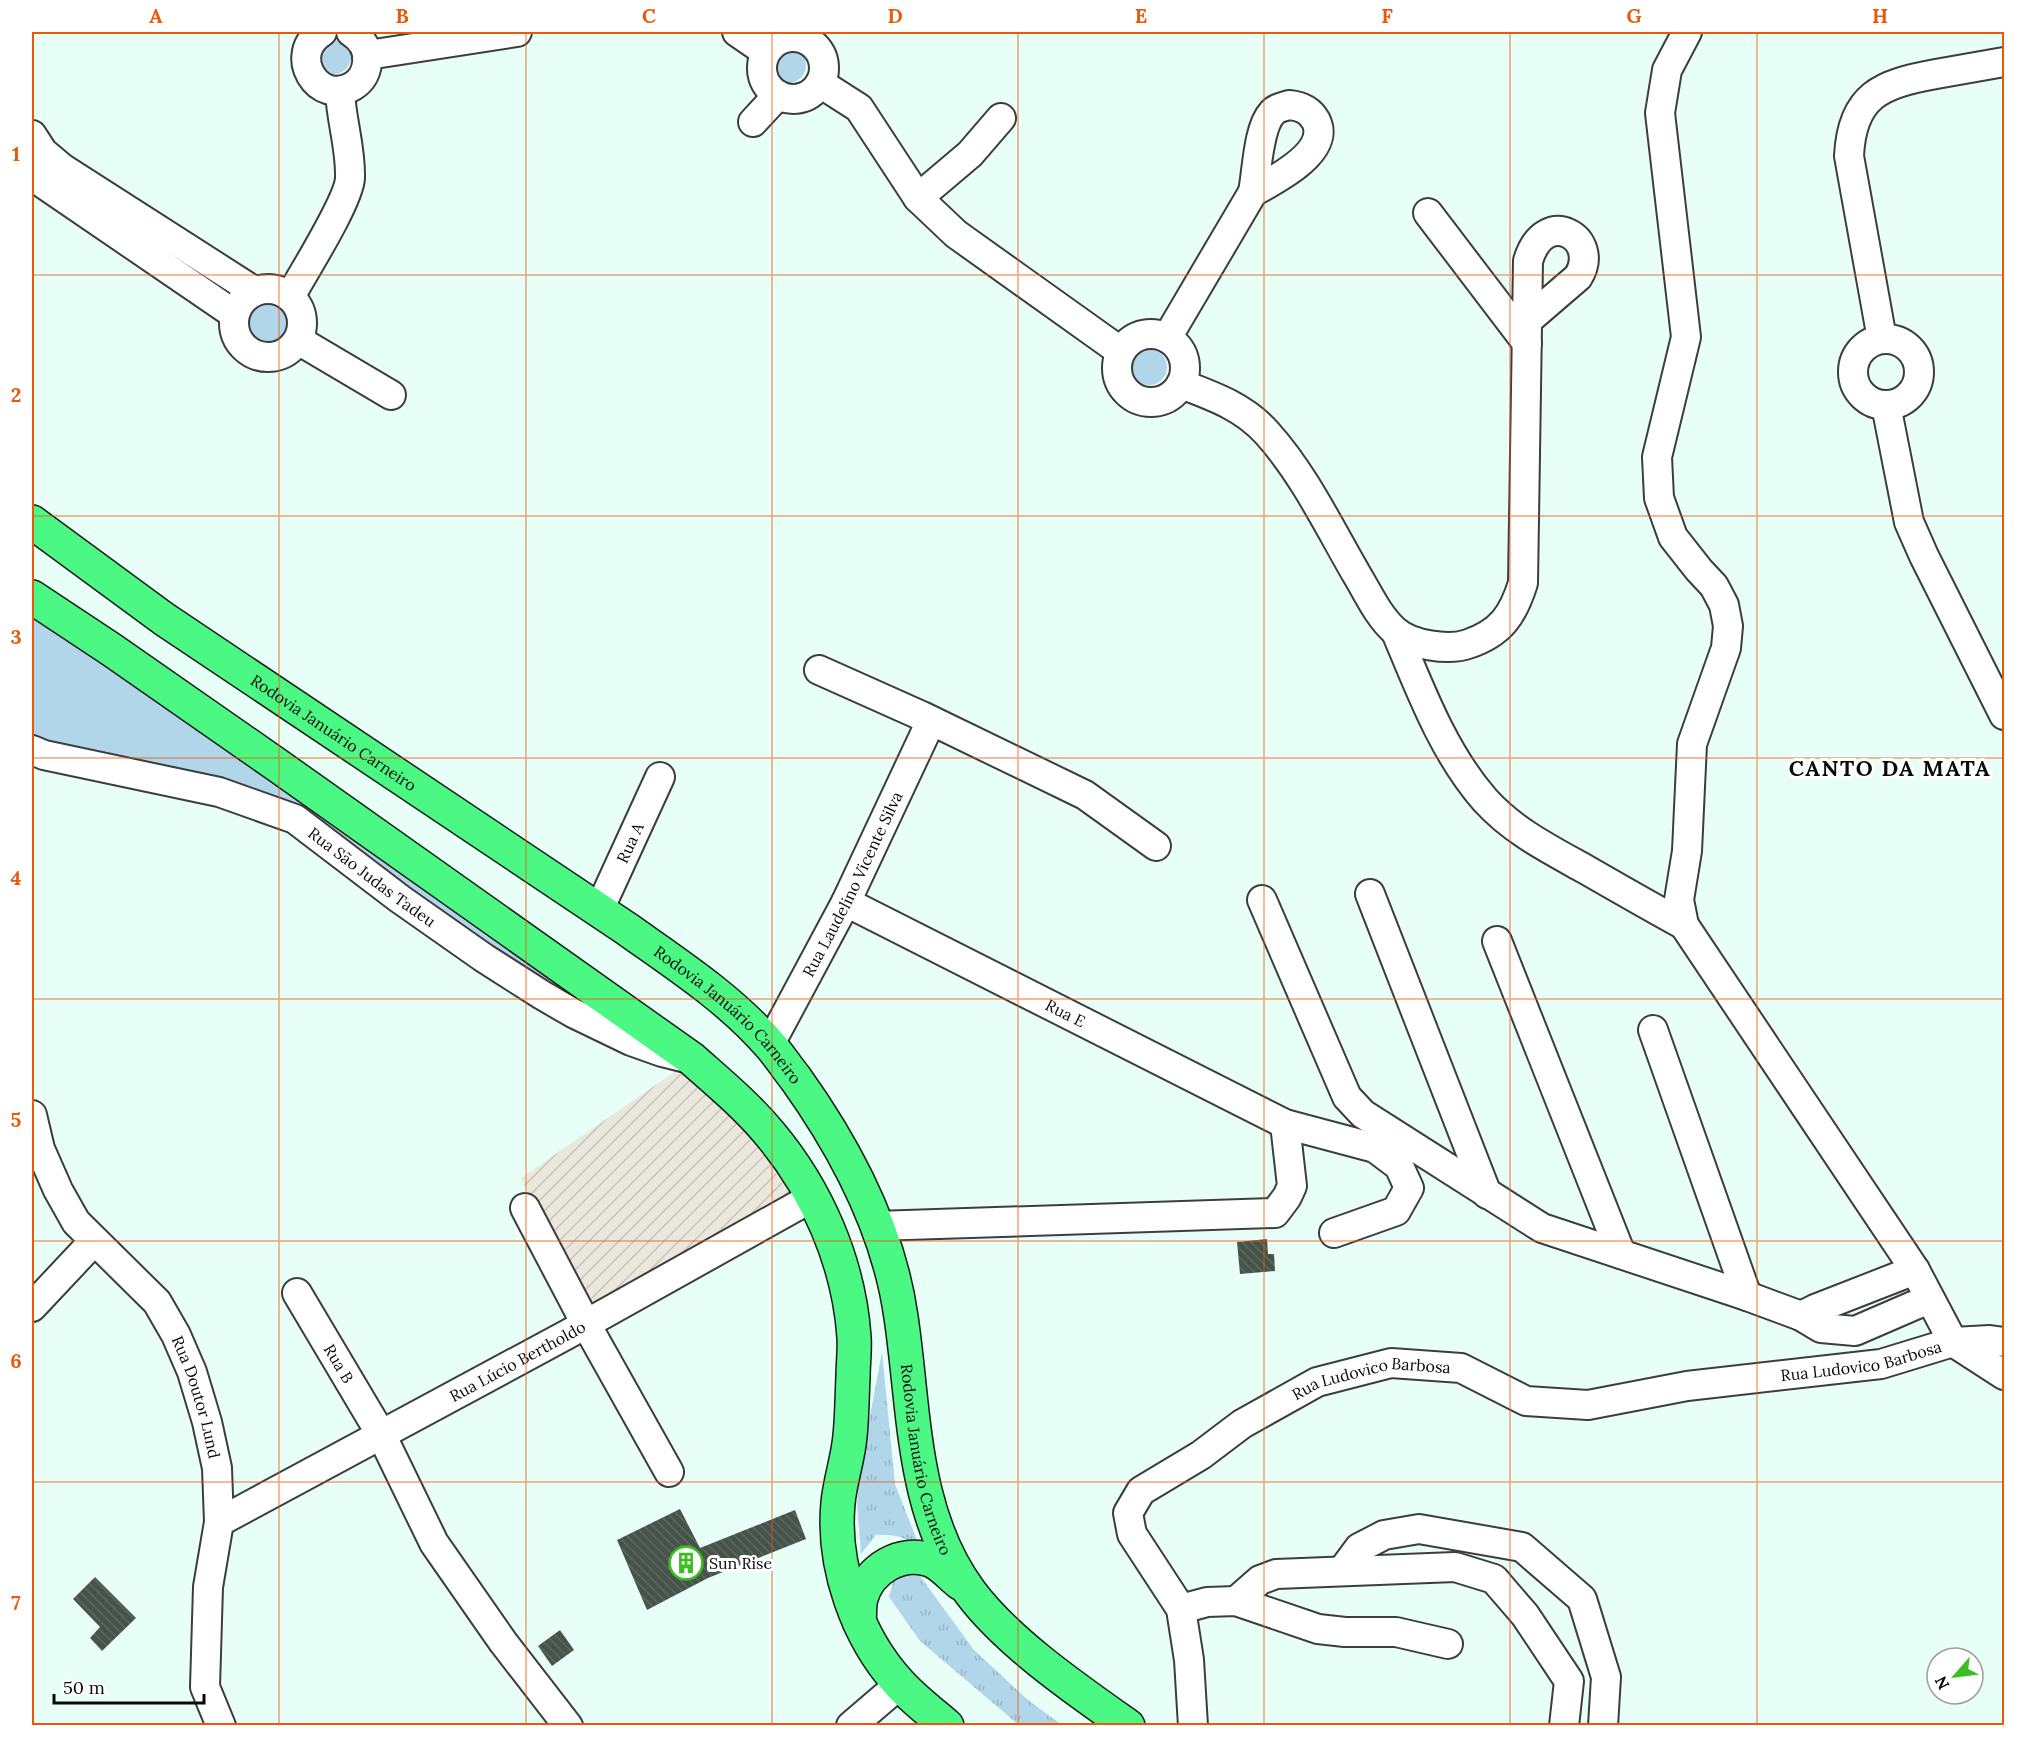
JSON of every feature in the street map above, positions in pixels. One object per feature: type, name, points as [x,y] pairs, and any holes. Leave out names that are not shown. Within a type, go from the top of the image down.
[{"type":"highway","name":"Rodovia Januário Carneiro","points":[[32,522],[174,625],[700,981],[770,1044],[833,1136],[859,1185],[894,1275],[920,1472],[940,1539],[970,1592],[996,1623],[1024,1647],[1128,1725]]},
{"type":"highway","points":[[32,597],[267,758],[692,1059],[769,1132],[792,1161],[813,1197],[832,1239],[847,1292],[855,1337],[850,1437],[838,1503],[838,1542],[846,1584],[860,1622],[882,1662],[900,1684],[947,1725]]},
{"type":"highway","points":[[860,1622],[860,1599],[870,1578],[887,1563],[909,1557],[932,1560],[970,1592]]},
{"type":"street","points":[[322,32],[309,44],[306,64],[311,77],[316,82],[328,89],[340,91],[360,80],[367,69],[368,55],[363,42],[351,32]]},
{"type":"street","points":[[368,55],[517,32]]},
{"type":"street","points":[[737,32],[774,41],[788,37],[802,38],[818,50],[824,63],[824,70],[816,89],[805,97],[791,99],[778,95],[764,80],[761,66],[774,41]]},
{"type":"street","points":[[1687,32],[1667,70],[1660,113],[1686,338],[1657,457],[1659,498],[1673,537],[1714,586],[1724,605],[1728,626],[1726,648],[1692,744],[1687,851],[1678,900],[1684,925],[1915,1270],[1953,1342],[1990,1340],[2004,1342]]},
{"type":"street","points":[[1882,339],[1849,156],[1850,136],[1856,118],[1867,101],[1882,88],[1901,81],[2004,62]]},
{"type":"street","points":[[820,83],[859,108],[918,198],[956,234],[1120,351]]},
{"type":"street","points":[[290,297],[340,206],[350,182],[348,144],[340,109],[340,91]]},
{"type":"street","points":[[753,122],[778,95]]},
{"type":"street","points":[[918,198],[964,159],[1001,118]]},
{"type":"street","points":[[32,135],[43,152],[62,168],[254,291]]},
{"type":"street","points":[[32,176],[234,314]]},
{"type":"street","points":[[1167,338],[1253,192]]},
{"type":"street","points":[[1396,632],[1438,647],[1461,646],[1484,639],[1502,625],[1515,605],[1522,583],[1527,331],[1428,213]]},
{"type":"street","points":[[261,289],[277,290],[290,297],[296,303],[302,318],[298,340],[288,351],[274,357],[266,358],[251,354],[236,337],[234,329],[234,314],[242,300],[261,289]]},
{"type":"street","points":[[1152,333],[1167,338],[1182,354],[1185,369],[1181,384],[1171,396],[1156,402],[1134,398],[1119,381],[1116,366],[1120,351],[1130,340],[1145,334],[1152,333]]},
{"type":"street","points":[[1882,339],[1892,339],[1902,343],[1915,358],[1918,368],[1918,378],[1907,397],[1897,403],[1886,405],[1866,398],[1858,390],[1853,372],[1854,362],[1864,346],[1882,339]]},
{"type":"street","points":[[298,340],[391,395]]},
{"type":"street","points":[[1181,384],[1245,412],[1267,432],[1294,467],[1376,607],[1396,632],[1417,683],[1458,765],[1485,800],[1508,822],[1533,840],[1684,925]]},
{"type":"street","points":[[1886,405],[1909,522],[2004,715]]},
{"type":"street","points":[[819,670],[932,720],[1085,795],[1156,846]]},
{"type":"street","name":"Rua Laudelino Vicente Silva","points":[[770,1044],[846,902],[932,720]]},
{"type":"street","name":"Rua São Judas Tadeu","points":[[32,750],[44,755],[219,792],[295,819],[400,899],[484,958],[542,995],[631,1041],[692,1059]]},
{"type":"street","name":"Rua A","points":[[598,910],[660,777]]},
{"type":"street","points":[[1370,894],[1487,1194]]},
{"type":"street","points":[[1262,900],[1347,1097],[1363,1114],[1542,1228],[1747,1296],[1801,1316],[1821,1328],[1855,1331],[1929,1299]]},
{"type":"street","name":"Rua E","points":[[846,902],[1285,1124],[1375,1148],[1399,1166],[1410,1188],[1396,1212],[1334,1233]]},
{"type":"street","points":[[1497,941],[1621,1254]]},
{"type":"street","points":[[1653,1030],[1747,1296]]},
{"type":"street","name":"Rua Doutor Lund","points":[[32,1118],[40,1149],[58,1191],[76,1222],[157,1302],[176,1335],[192,1372],[210,1433],[217,1468],[219,1522],[208,1598],[205,1687],[210,1719]]},
{"type":"street","points":[[876,1226],[1275,1213],[1292,1186],[1285,1124]]},
{"type":"street","name":"Rua Lúcio Bertholdo","points":[[219,1522],[382,1436],[813,1197]]},
{"type":"street","points":[[525,1208],[586,1324],[669,1472]]},
{"type":"street","points":[[32,1307],[94,1241]]},
{"type":"street","points":[[1801,1316],[1915,1270]]},
{"type":"street","name":"Rua B","points":[[297,1293],[382,1436],[434,1543],[503,1642],[568,1725]]},
{"type":"street","name":"Rua Ludovico Barbosa","points":[[1192,1725],[1189,1660],[1181,1609],[1132,1534],[1128,1513],[1141,1491],[1200,1455],[1242,1424],[1317,1382],[1391,1363],[1461,1368],[1526,1401],[1588,1405],[1687,1386],[1881,1364],[1953,1342],[2004,1375]]},
{"type":"street","points":[[1342,1571],[1359,1548],[1384,1535],[1419,1529],[1522,1547],[1582,1599],[1606,1677],[1603,1725]]},
{"type":"street","points":[[1236,1601],[1260,1580],[1276,1574],[1455,1567],[1494,1580],[1525,1616],[1569,1681],[1564,1725]]},
{"type":"street","points":[[1181,1609],[1207,1602],[1236,1601],[1318,1629],[1345,1632],[1396,1632],[1448,1644]]},
{"type":"street","points":[[851,1725],[900,1684]]},
{"type":"shaded area","points":[[683,1066],[754,1134],[790,1194],[587,1308],[521,1178]]},
{"type":"green space","points":[[334,40],[346,45],[351,57],[346,69],[334,74],[322,69],[317,57],[322,45]]},
{"type":"green space","points":[[788,47],[800,53],[806,65],[800,77],[788,83],[776,77],[770,65],[776,53]]},
{"type":"green space","points":[[265,297],[282,304],[289,321],[282,338],[265,345],[248,338],[241,321],[248,304]]},
{"type":"green space","points":[[1149,349],[1161,355],[1167,367],[1161,379],[1149,385],[1137,379],[1131,367],[1137,355]]},
{"type":"green space","points":[[32,604],[644,1030],[572,1002],[327,834],[32,740]]},
{"type":"green space","points":[[882,1352],[895,1484],[920,1548],[900,1537],[876,1535],[861,1554],[857,1504],[861,1464]]},
{"type":"green space","points":[[895,1574],[920,1576],[974,1650],[1028,1700],[1062,1725],[1019,1725],[920,1641],[889,1597]]},
{"type":"building","points":[[1267,1239],[1268,1254],[1274,1254],[1275,1271],[1240,1274],[1237,1242]]},
{"type":"building","name":"Sun Rise","points":[[680,1509],[700,1548],[795,1510],[806,1539],[708,1578],[647,1610],[617,1540]]},
{"type":"building","points":[[95,1577],[136,1618],[102,1651],[90,1638],[100,1627],[73,1599]]},
{"type":"building","points":[[560,1630],[574,1650],[552,1666],[538,1646]]},
{"type":"place","name":"Sun Rise","points":[[686,1563]]},
{"type":"district","name":"CANTO DA MATA","points":[[1890,768]]}]
